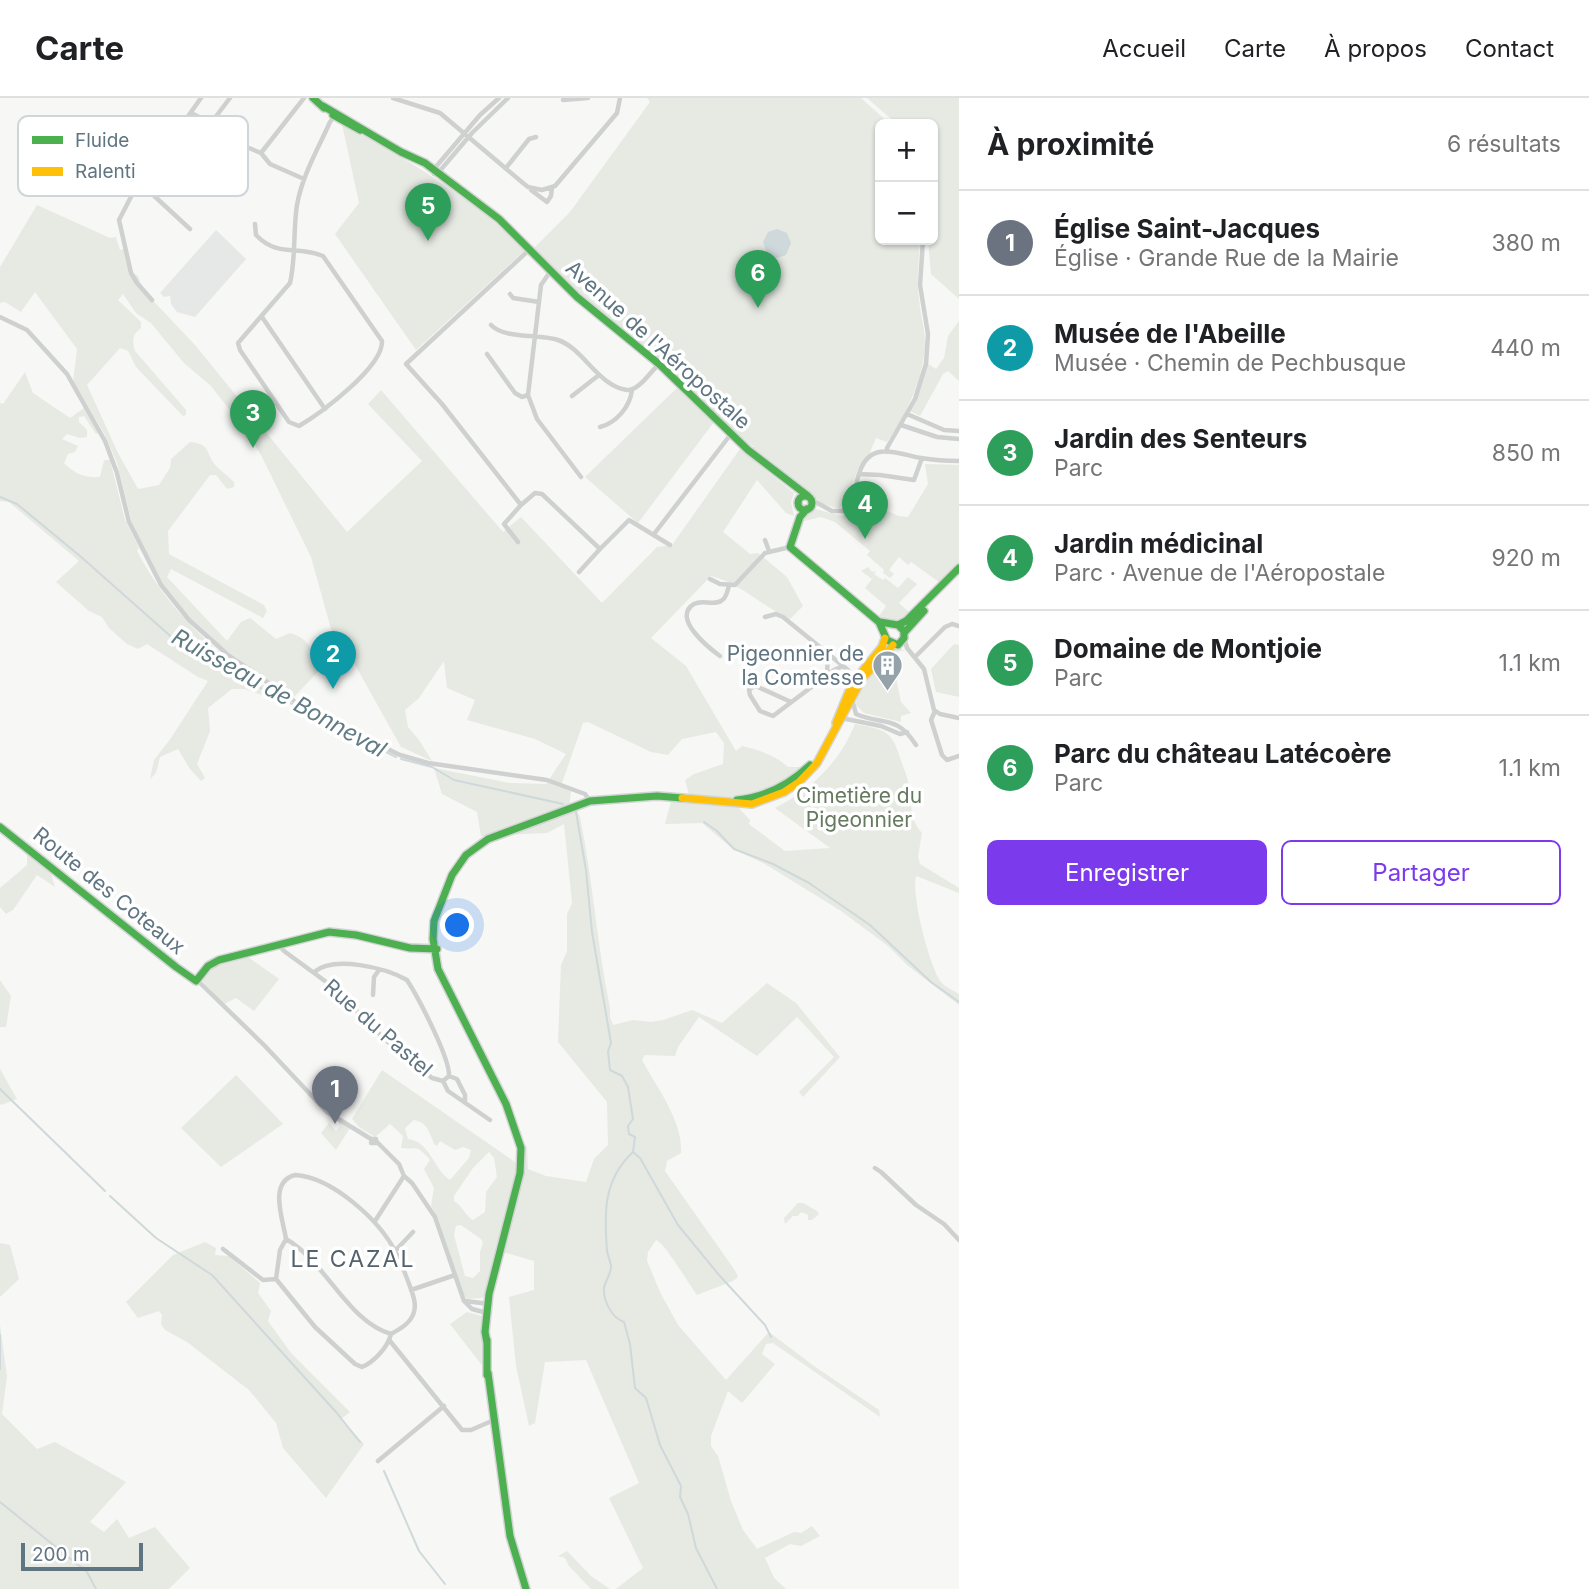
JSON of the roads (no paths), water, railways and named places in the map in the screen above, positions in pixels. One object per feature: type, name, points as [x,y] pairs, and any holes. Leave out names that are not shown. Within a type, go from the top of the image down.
[{"type":"street","points":[[188,116],[201,98]]},
{"type":"street","points":[[216,116],[230,98]]},
{"type":"street","points":[[261,153],[304,98]]},
{"type":"street","name":"Avenue de l'Aéropostale","points":[[313,98],[351,127],[372,134],[435,172],[524,239],[550,272],[586,305],[659,363],[748,450],[810,498],[832,511],[843,511],[853,499],[859,474],[867,460],[887,451]]},
{"type":"street","points":[[393,98],[440,113],[547,202],[552,187]]},
{"type":"street","points":[[414,104],[416,98]]},
{"type":"street","points":[[435,172],[480,116],[499,98]]},
{"type":"street","points":[[466,136],[508,98]]},
{"type":"street","points":[[563,100],[588,98]]},
{"type":"street","points":[[528,187],[542,190],[552,187],[617,113],[620,98]]},
{"type":"street","points":[[191,113],[197,116]]},
{"type":"street","points":[[255,224],[256,235],[264,243],[279,250],[293,251],[314,253],[324,257],[382,341],[378,357],[335,401],[301,425],[289,422],[238,345],[290,283],[293,251],[297,206],[304,179],[336,115]]},
{"type":"street","points":[[506,168],[529,139],[537,137]]},
{"type":"street","points":[[248,148],[261,153],[270,164],[304,179]]},
{"type":"street","points":[[130,196],[120,215],[119,224],[131,273],[152,300]]},
{"type":"street","points":[[154,196],[190,229]]},
{"type":"street","points":[[923,245],[920,285],[928,334],[927,356],[920,385],[887,451],[922,458],[959,461]]},
{"type":"street","points":[[521,505],[442,404],[406,364],[530,250]]},
{"type":"street","points":[[550,272],[542,283],[528,395],[537,419],[580,477]]},
{"type":"street","points":[[510,294],[513,299],[539,302]]},
{"type":"street","points":[[0,317],[27,330],[67,374],[105,441],[117,473],[125,511],[165,592],[189,620],[227,654],[291,701],[400,755],[428,763],[547,780],[585,794],[590,801]]},
{"type":"street","points":[[262,317],[325,409]]},
{"type":"street","points":[[491,325],[497,331],[564,342],[599,375],[622,389],[632,390]]},
{"type":"street","points":[[487,354],[515,393],[522,397],[528,395]]},
{"type":"street","points":[[600,427],[609,424],[619,415],[629,402],[632,390],[659,363]]},
{"type":"street","points":[[572,396],[599,375]]},
{"type":"street","points":[[907,414],[944,430],[959,431]]},
{"type":"street","points":[[901,425],[937,437],[959,439]]},
{"type":"street","points":[[654,534],[732,433]]},
{"type":"street","points":[[859,474],[914,480],[922,458]]},
{"type":"street","points":[[799,489],[802,505]]},
{"type":"street","points":[[518,542],[503,524],[535,493],[542,494],[600,550]]},
{"type":"street","points":[[790,547],[804,496],[810,498],[811,506],[802,505]]},
{"type":"street","points":[[579,572],[629,520],[670,545]]},
{"type":"street","points":[[765,540],[769,551]]},
{"type":"street","points":[[710,579],[729,586],[738,583],[764,554],[790,547]]},
{"type":"street","points":[[790,547],[879,622],[894,626],[904,636],[907,648],[924,669],[935,711],[931,720],[942,755],[947,760],[959,757]]},
{"type":"street","points":[[841,718],[859,677],[881,647],[885,636],[894,626],[913,616],[959,570]]},
{"type":"street","points":[[526,1589],[510,1536],[493,1420],[487,1343],[488,1306],[493,1276],[520,1173],[521,1147],[506,1104],[454,1000],[436,949],[438,906],[452,875],[466,855],[480,844],[507,830],[590,801],[657,796],[713,800],[761,796],[789,784],[819,754],[852,698],[859,677],[904,636],[959,570]]},
{"type":"street","points":[[720,656],[702,642],[688,623],[686,614],[690,607],[700,602],[721,601],[729,586]]},
{"type":"street","points":[[765,617],[776,614],[783,617],[859,677]]},
{"type":"street","points":[[879,622],[885,636],[895,645],[907,648]]},
{"type":"street","points":[[915,657],[945,627],[952,624],[959,626]]},
{"type":"street","points":[[827,674],[828,654]]},
{"type":"street","points":[[792,702],[758,687],[754,686],[749,690],[758,709],[768,715],[776,715],[827,674],[845,668]]},
{"type":"street","points":[[852,698],[854,710],[862,716],[897,724],[916,745]]},
{"type":"street","points":[[852,721],[849,717],[854,710]]},
{"type":"street","points":[[935,711],[959,718]]},
{"type":"street","points":[[841,718],[881,726],[900,734],[907,732]]},
{"type":"street","name":"Route des Coteaux","points":[[0,827],[180,971],[197,980]]},
{"type":"street","points":[[436,949],[338,932],[323,933],[214,962],[197,980],[264,1045],[327,1112],[374,1141],[399,1164],[404,1176],[412,1183],[435,1217],[464,1301],[472,1309],[488,1306]]},
{"type":"street","name":"Rue du Pastel","points":[[283,943],[289,954],[340,992],[363,1019],[389,1043],[432,1078],[443,1081],[448,1091],[490,1120]]},
{"type":"street","name":"Rue du Pastel","points":[[314,972],[331,964],[379,970],[404,978],[409,982],[443,1052],[449,1076]]},
{"type":"street","points":[[373,995],[374,977],[379,970]]},
{"type":"street","name":"Rue du Pastel","points":[[443,1081],[449,1076]]},
{"type":"street","name":"Rue du Pastel","points":[[449,1076],[457,1079],[465,1094],[465,1101]]},
{"type":"street","points":[[327,1112],[339,1099]]},
{"type":"street","points":[[875,1168],[923,1211],[944,1224],[959,1240]]},
{"type":"street","points":[[295,1175],[312,1178],[334,1189],[375,1221],[395,1251],[411,1290],[415,1304],[414,1313],[409,1321],[391,1334],[390,1341],[368,1364],[359,1366],[315,1326],[276,1279],[280,1250],[286,1239],[279,1189],[284,1180],[295,1175]]},
{"type":"street","points":[[375,1221],[404,1176]]},
{"type":"street","points":[[395,1251],[413,1232]]},
{"type":"street","points":[[286,1239],[295,1244],[332,1281],[370,1326],[391,1334]]},
{"type":"street","points":[[223,1250],[263,1280],[276,1279]]},
{"type":"street","points":[[411,1290],[455,1275]]},
{"type":"street","points":[[464,1301],[488,1306]]},
{"type":"street","points":[[390,1341],[462,1430],[471,1430],[493,1420]]},
{"type":"street","points":[[378,1461],[444,1406]]},
{"type":"waterway","name":"Ruisseau de Bonneval","points":[[0,497],[17,504],[176,641],[302,709]]},
{"type":"waterway","name":"Ruisseau de Bonneval","points":[[307,712],[396,757]]},
{"type":"waterway","name":"Ruisseau de Bonneval","points":[[401,759],[432,767],[454,780],[563,804]]},
{"type":"waterway","points":[[576,812],[586,870],[592,932],[611,1043],[608,1051],[610,1070],[622,1076],[628,1087],[633,1119],[628,1126],[629,1134],[635,1137],[633,1152],[616,1174],[608,1198],[606,1237],[611,1267],[604,1288],[605,1298],[612,1313],[624,1322],[630,1344],[635,1388],[646,1398],[660,1445],[681,1486],[680,1497],[688,1514],[696,1548],[717,1589]]},
{"type":"waterway","name":"Ruisseau de Bonneval","points":[[704,822],[734,849],[773,864],[809,883],[870,925],[931,982],[959,1002]]},
{"type":"waterway","points":[[0,1089],[105,1191]]},
{"type":"waterway","points":[[633,1152],[640,1158],[678,1225],[765,1325],[771,1337]]},
{"type":"waterway","points":[[110,1196],[156,1238],[212,1275],[360,1442]]},
{"type":"waterway","points":[[0,1335],[0,1369]]},
{"type":"waterway","points":[[384,1471],[419,1551],[445,1584]]},
{"type":"waterway","points":[[0,1502],[87,1572],[96,1589]]},
{"type":"place","name":"Domaine de Montjoie","points":[[428,241]]},
{"type":"place","name":"Parc du château Latécoère","points":[[758,308]]},
{"type":"place","name":"Jardin des Senteurs","points":[[253,448]]},
{"type":"place","name":"Jardin médicinal","points":[[865,539]]},
{"type":"place","name":"Musée de l'Abeille","points":[[333,689]]},
{"type":"place","name":"Pigeonnier de la Comtesse","points":[[887,693]]},
{"type":"place","name":"Église Saint-Jacques","points":[[335,1124]]},
{"type":"district","name":"LE CAZAL","points":[[353,1259]]},
{"type":"park label","name":"Cimetière du Pigeonnier","points":[[859,808]]}]
